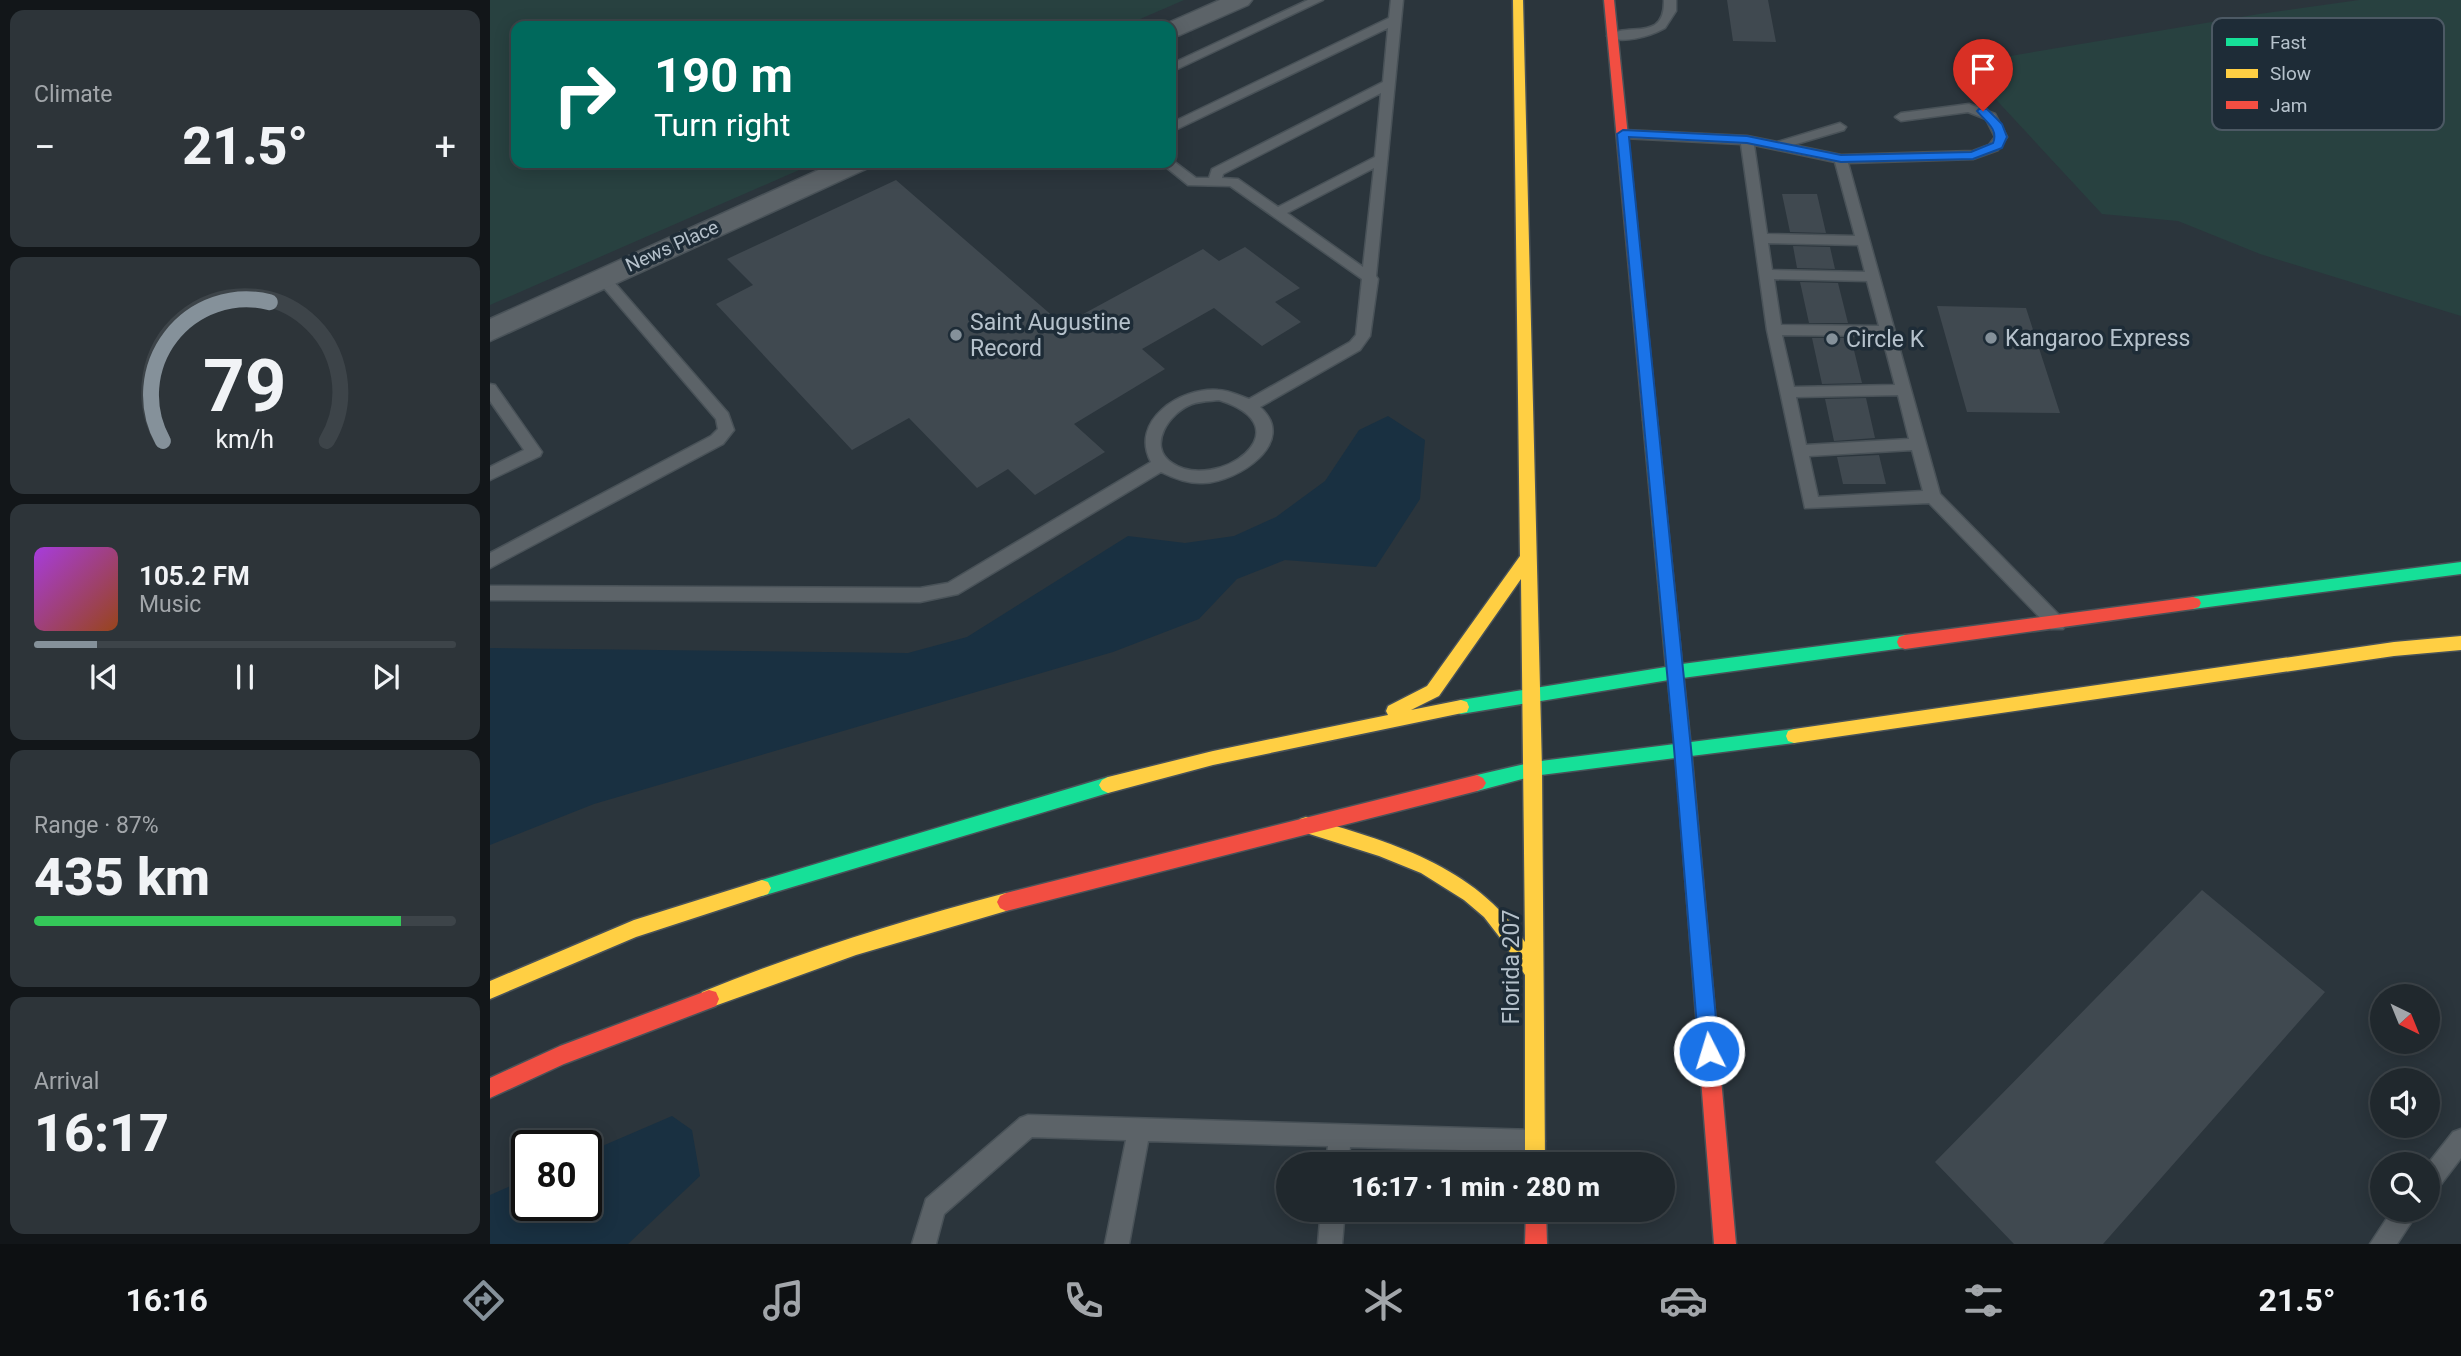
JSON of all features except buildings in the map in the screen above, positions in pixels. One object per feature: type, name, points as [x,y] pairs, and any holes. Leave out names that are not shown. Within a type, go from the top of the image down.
[{"type":"main road","name":"Florida 207","points":[[1518,0],[1533,769],[1535,1152]]},
{"type":"main road","points":[[1609,0],[1683,748],[1725,1244]]},
{"type":"main road","points":[[1367,726],[1433,691],[1528,557]]},
{"type":"main road","points":[[490,989],[634,929],[848,860],[1052,800],[1213,758],[1367,726],[1675,673],[2461,568]]},
{"type":"main road","points":[[490,1088],[560,1056],[771,975],[920,926],[1533,769],[1683,748],[1796,737],[2394,649],[2461,643]]},
{"type":"main road","points":[[1306,825],[1404,857],[1451,877],[1491,911],[1534,972]]},
{"type":"main road","points":[[1536,1222],[1536,1244]]},
{"type":"street","points":[[1176,28],[1240,0]]},
{"type":"street","name":"News Place","points":[[490,331],[602,277],[845,168]]},
{"type":"lane","points":[[1176,66],[1317,0]]},
{"type":"lane","points":[[1251,405],[1355,346],[1363,336],[1371,279],[1396,0]]},
{"type":"lane","points":[[1613,36],[1646,33],[1667,23],[1672,13],[1670,0]]},
{"type":"lane","points":[[1176,126],[1395,20]]},
{"type":"lane","points":[[1215,182],[1217,172],[1389,84]]},
{"type":"lane","points":[[1623,134],[1747,140],[1841,159],[1973,155],[1998,145],[2001,137],[1991,117],[1969,108],[1901,117]]},
{"type":"lane","points":[[1781,145],[1840,127]]},
{"type":"lane","points":[[1747,140],[1774,330],[1811,504],[1933,497]]},
{"type":"lane","points":[[1277,213],[1382,158]]},
{"type":"lane","points":[[1841,159],[1933,497],[2057,624]]},
{"type":"lane","points":[[1174,168],[1193,183],[1233,182],[1371,279]]},
{"type":"lane","points":[[1760,238],[1863,241]]},
{"type":"lane","points":[[1766,274],[1872,277]]},
{"type":"lane","points":[[490,561],[717,440],[726,430],[723,417],[602,277]]},
{"type":"lane","points":[[1774,330],[1889,331]]},
{"type":"lane","points":[[490,389],[534,452],[490,474]]},
{"type":"lane","points":[[1786,392],[1903,390]]},
{"type":"lane","points":[[1219,395],[1237,398],[1262,415],[1266,428],[1265,441],[1258,454],[1245,465],[1210,477],[1191,477],[1161,464],[1153,452],[1154,431],[1167,412],[1182,402],[1219,395]]},
{"type":"lane","points":[[1799,451],[1918,444]]},
{"type":"lane","points":[[490,593],[908,595],[952,589],[1161,464]]},
{"type":"lane","points":[[924,1244],[934,1207],[1028,1126],[1340,1136],[1535,1152]]},
{"type":"lane","points":[[1117,1244],[1139,1131]]},
{"type":"lane","points":[[1338,1152],[1340,1136]]},
{"type":"lane","points":[[2440,1167],[2461,1140]]},
{"type":"lane","points":[[1330,1244],[1332,1222]]},
{"type":"lane","points":[[2382,1244],[2398,1222]]},
{"type":"green space","points":[[490,0],[1184,0],[1136,21],[511,21],[511,168],[804,168],[490,305]]},
{"type":"green space","points":[[2359,0],[2461,0],[2461,316],[2260,254],[2178,221],[2102,214],[1963,64],[2212,22],[2212,130],[2444,130],[2444,18],[2235,18]]},
{"type":"water","points":[[1388,416],[1425,440],[1420,499],[1376,567],[1285,560],[1237,579],[1199,619],[1113,652],[594,804],[490,845],[490,648],[908,653],[967,637],[1128,536],[1185,543],[1234,536],[1276,517],[1325,481],[1359,430]]},
{"type":"water","points":[[672,1116],[692,1130],[700,1176],[628,1244],[490,1244],[490,1195],[511,1186],[511,1221],[602,1221],[602,1146]]},
{"type":"traffic: fast","points":[[1650,420],[1675,672]]},
{"type":"traffic: fast","points":[[2193,603],[2461,568]]},
{"type":"traffic: fast","points":[[1461,707],[1675,672],[1905,642]]},
{"type":"traffic: fast","points":[[1477,783],[1533,769],[1794,736]]},
{"type":"traffic: fast","points":[[762,888],[1108,785]]},
{"type":"traffic: slow","points":[[1518,0],[1528,557]]},
{"type":"traffic: slow","points":[[1528,557],[1533,769]]},
{"type":"traffic: slow","points":[[1394,711],[1433,691],[1528,557]]},
{"type":"traffic: slow","points":[[1794,736],[2394,649],[2461,643]]},
{"type":"traffic: slow","points":[[1675,672],[1683,748]]},
{"type":"traffic: slow","points":[[1108,785],[1213,758],[1461,707]]},
{"type":"traffic: slow","points":[[1533,769],[1535,1152]]},
{"type":"traffic: slow","points":[[1306,825],[1404,857],[1449,880],[1490,911],[1508,932],[1534,972]]},
{"type":"traffic: slow","points":[[490,990],[634,929],[762,888]]},
{"type":"traffic: slow","points":[[709,999],[856,946],[1006,902]]},
{"type":"traffic: jam","points":[[1609,0],[1650,420]]},
{"type":"traffic: jam","points":[[1905,642],[2193,603]]},
{"type":"traffic: jam","points":[[1683,748],[1725,1244]]},
{"type":"traffic: jam","points":[[1006,902],[1477,783]]},
{"type":"traffic: jam","points":[[490,1088],[560,1056],[709,999]]},
{"type":"traffic: jam","points":[[1536,1222],[1536,1244]]},
{"type":"place","name":"Saint Augustine Record","points":[[956,335]]},
{"type":"place","name":"Kangaroo Express","points":[[1991,338]]},
{"type":"place","name":"Circle K","points":[[1832,339]]},
{"type":"route","points":[[1709,1051],[1683,748],[1623,134],[1747,140],[1841,159],[1973,155],[1998,145],[2001,137],[1998,127],[1983,111]]}]
